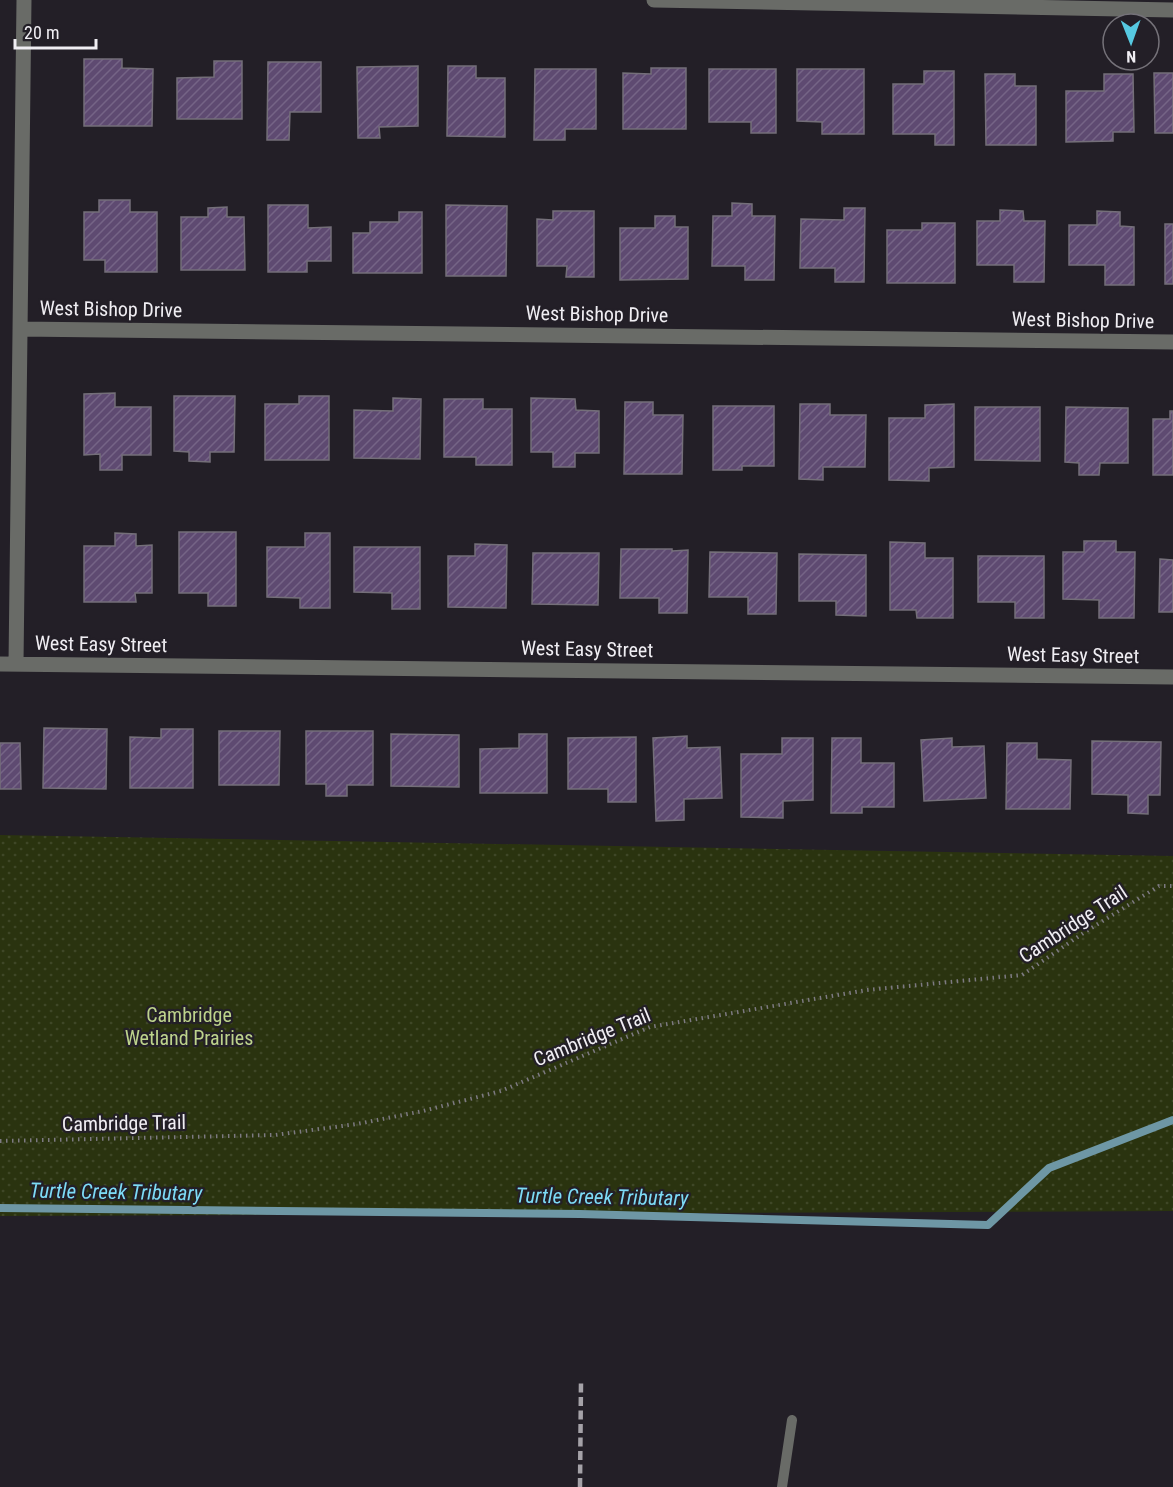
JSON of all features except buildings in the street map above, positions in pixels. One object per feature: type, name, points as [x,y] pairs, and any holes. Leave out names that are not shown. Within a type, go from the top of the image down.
[{"type":"street","points":[[16,664],[24,0]]},
{"type":"street","points":[[654,0],[1173,10]]},
{"type":"street","name":"West Bishop Drive","points":[[20,329],[1173,342]]},
{"type":"street","name":"West Easy Street","points":[[0,664],[1173,677]]},
{"type":"lane","points":[[782,1487],[792,1420]]},
{"type":"path","name":"Cambridge Trail","points":[[0,1141],[275,1135],[357,1124],[423,1111],[501,1091],[650,1027],[867,990],[1022,975],[1085,932],[1160,886],[1173,886]]},
{"type":"green space","name":"Cambridge Wetland Prairies","points":[[0,835],[1173,856],[1173,1211],[0,1216]]},
{"type":"waterway","name":"Turtle Creek Tributary","points":[[0,1208],[580,1214],[988,1225],[1049,1168],[1173,1120]]},
{"type":"railway","points":[[580,1487],[581,1382]]}]
